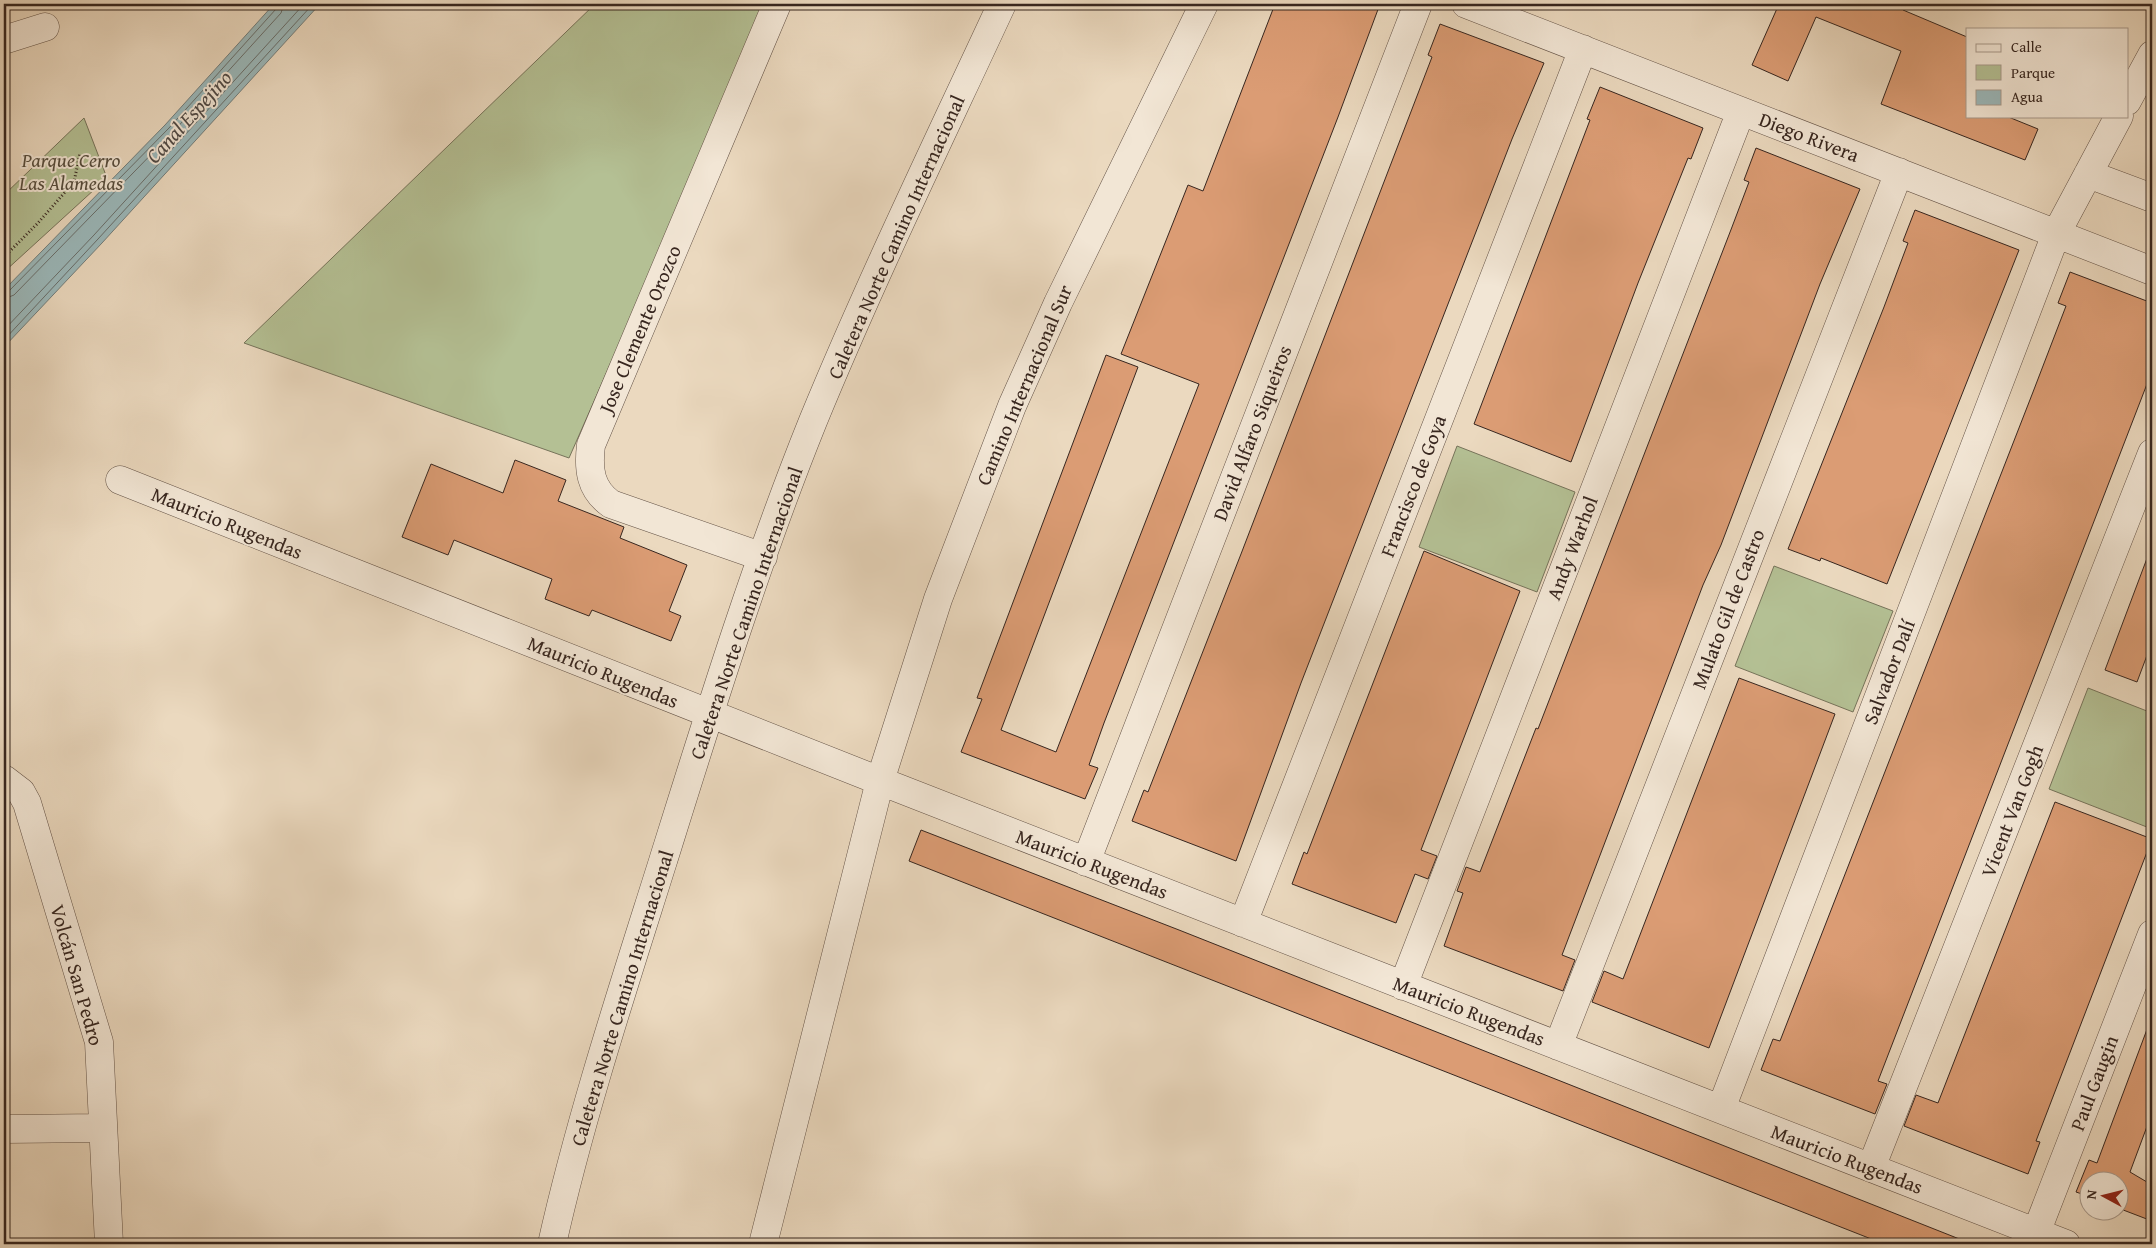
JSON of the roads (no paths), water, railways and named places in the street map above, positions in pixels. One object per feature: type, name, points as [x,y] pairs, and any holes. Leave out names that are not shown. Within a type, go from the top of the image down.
[{"type":"street","name":"Jose Clemente Orozco","points":[[763,557],[611,504],[595,488],[590,461],[592,445],[778,4]]},
{"type":"street","name":"Caletera Norte Camino Internacional","points":[[552,1244],[562,1200],[615,1019],[709,714],[763,557],[812,423],[870,287],[1002,4]]},
{"type":"street","name":"Camino Internacional Sur","points":[[763,1244],[880,781],[938,599],[1012,406],[1058,303],[1204,4]]},
{"type":"street","name":"David Alfaro Siqueiros","points":[[1086,862],[1418,4]]},
{"type":"street","name":"Diego Rivera","points":[[1466,4],[2152,271]]},
{"type":"street","points":[[4,40],[45,27]]},
{"type":"street","name":"Francisco de Goya","points":[[1243,923],[1583,49]]},
{"type":"street","points":[[2128,99],[2150,65]]},
{"type":"street","name":"Andy Warhol","points":[[1403,986],[1741,111]]},
{"type":"street","name":"Salvador Dalí","points":[[1721,1109],[2056,234],[2118,118]]},
{"type":"street","name":"Mulato Gil de Castro","points":[[1558,1046],[1899,172]]},
{"type":"street","points":[[2088,174],[2152,198]]},
{"type":"street","name":"Vicent Van Gogh","points":[[1871,1168],[2152,453]]},
{"type":"street","name":"Mauricio Rugendas","points":[[120,480],[709,714],[2066,1244]]},
{"type":"street","name":"Volcán San Pedro","points":[[4,779],[20,792],[26,803],[99,1042],[109,1244]]},
{"type":"street","name":"Paul Gaugin","points":[[2036,1233],[2152,934]]},
{"type":"street","points":[[4,1129],[103,1128]]},
{"type":"water","name":"Canal Espejino","points":[[274,4],[320,4],[102,243],[4,347],[4,290],[165,125]]},
{"type":"park label","name":"Parque Cerro Las Alamedas","points":[[71,172]]}]
